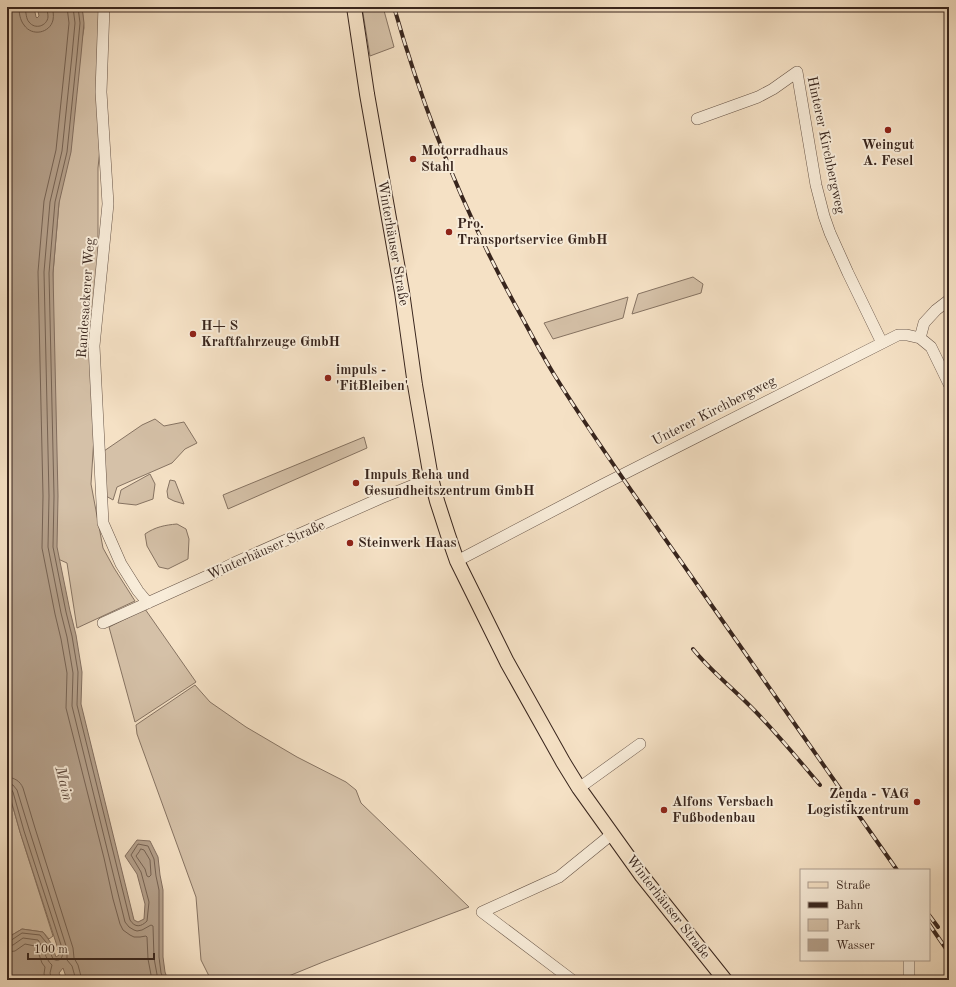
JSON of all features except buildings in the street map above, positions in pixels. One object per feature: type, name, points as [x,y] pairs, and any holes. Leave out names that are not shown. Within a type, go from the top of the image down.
[{"type":"main road","name":"Winterhäuser Straße","points":[[354,7],[367,94],[402,292],[415,385],[431,478],[457,561],[507,662],[578,788],[642,876],[725,980]]},
{"type":"street","name":"Randesackerer Weg","points":[[104,7],[101,92],[108,204],[94,346],[104,523],[121,564],[138,591],[148,603]]},
{"type":"street","name":"Hinterer Kirchbergweg","points":[[697,118],[758,97],[773,89],[797,72],[802,109],[816,185],[824,216],[830,234],[882,343]]},
{"type":"street","points":[[949,300],[936,310],[924,323],[920,338],[931,347],[949,384]]},
{"type":"street","name":"Unterer Kirchbergweg","points":[[457,561],[602,485],[898,335],[908,335],[920,338]]},
{"type":"street","name":"Winterhäuser Straße","points":[[103,623],[381,498],[431,478]]},
{"type":"street","points":[[578,788],[640,744]]},
{"type":"street","points":[[572,980],[482,912],[559,877],[606,837],[612,834]]},
{"type":"street","points":[[909,961],[909,980]]},
{"type":"green space","points":[[82,7],[100,7],[103,118],[98,168],[98,261],[94,437],[91,484],[103,548],[135,601],[77,628],[67,563],[49,555],[53,273],[59,203],[59,140],[73,89],[84,28]]},
{"type":"green space","points":[[362,7],[383,7],[394,47],[370,56]]},
{"type":"green space","points":[[693,277],[703,284],[701,293],[632,314],[638,294]]},
{"type":"green space","points":[[628,297],[623,318],[553,339],[544,323]]},
{"type":"green space","points":[[155,419],[164,426],[184,422],[197,443],[185,449],[172,463],[117,487],[113,500],[106,496],[104,451],[142,425]]},
{"type":"green space","points":[[364,437],[367,448],[228,509],[223,495]]},
{"type":"green space","points":[[150,474],[155,484],[153,499],[136,505],[118,503],[121,490]]},
{"type":"green space","points":[[170,480],[175,481],[184,504],[168,498],[167,491]]},
{"type":"green space","points":[[177,524],[186,529],[189,539],[188,559],[168,569],[159,567],[147,546],[145,534],[160,527]]},
{"type":"green space","points":[[145,609],[196,682],[135,722],[109,627]]},
{"type":"green space","points":[[195,685],[210,702],[246,727],[297,757],[346,782],[356,790],[361,803],[469,907],[279,980],[211,980],[201,960],[196,897],[137,734],[136,725]]},
{"type":"green space","points":[[7,786],[53,936],[49,939],[43,932],[22,929],[7,938]]},
{"type":"water","name":"Main","points":[[7,7],[34,7],[37,18],[39,16],[37,7],[82,7],[84,23],[71,152],[59,203],[53,273],[58,496],[57,547],[76,635],[82,672],[81,704],[134,920],[138,922],[144,919],[145,904],[137,874],[125,856],[137,840],[150,841],[158,857],[163,890],[163,957],[165,972],[168,980],[67,980],[63,968],[59,973],[61,980],[7,980],[7,938],[22,929],[43,932],[51,943],[56,957],[59,955],[59,952],[20,832],[7,786]]},
{"type":"railway","points":[[394,7],[432,124],[463,200],[480,237],[545,360],[590,431],[896,869]]},
{"type":"railway","points":[[693,649],[712,670],[766,722],[820,785]]},
{"type":"railway","points":[[930,916],[938,927]]},
{"type":"railway","points":[[930,925],[949,953]]},
{"type":"place","name":"Weingut A. Fesel","points":[[888,130]]},
{"type":"place","name":"Motorradhaus Stahl","points":[[413,159]]},
{"type":"place","name":"Pro. Transportservice GmbH","points":[[449,232]]},
{"type":"place","name":"H+ S Kraftfahrzeuge GmbH","points":[[193,334]]},
{"type":"place","name":"impuls - 'FitBleiben'","points":[[328,378]]},
{"type":"place","name":"Impuls Reha und Gesundheitszentrum GmbH","points":[[356,483]]},
{"type":"place","name":"Steinwerk Haas","points":[[350,543]]},
{"type":"place","name":"Zenda - VAG Logistikzentrum","points":[[917,802]]},
{"type":"place","name":"Alfons Versbach Fußbodenbau","points":[[664,810]]}]
